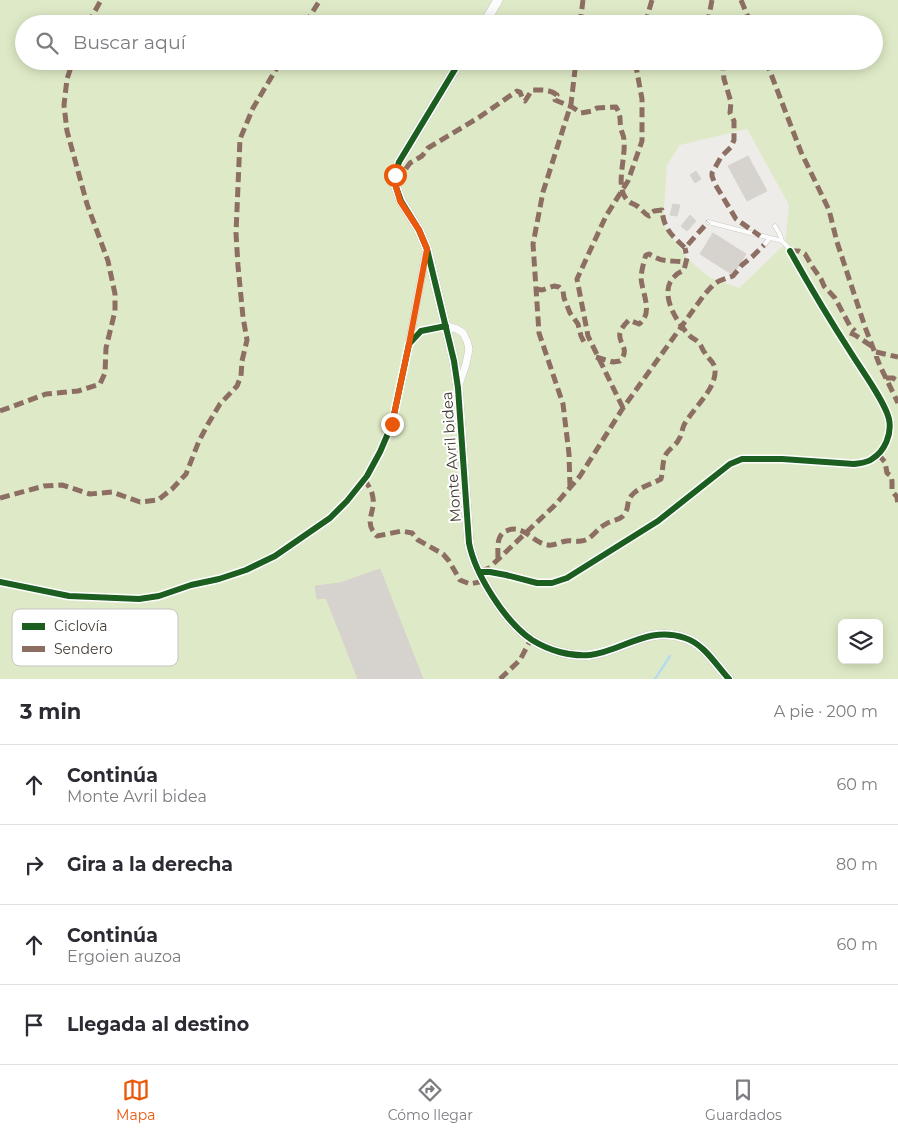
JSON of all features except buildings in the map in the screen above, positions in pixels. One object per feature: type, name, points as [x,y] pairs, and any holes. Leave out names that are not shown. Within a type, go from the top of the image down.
[{"type":"street","points":[[489,15],[498,0]]},
{"type":"street","name":"Monte Avril bidea","points":[[455,70],[399,162],[395,175],[400,201],[419,230],[427,249],[454,361],[458,388],[469,542],[472,556],[479,572],[507,616],[531,639],[558,652],[575,655],[591,654],[646,636],[659,634],[679,636],[693,641],[703,649],[729,679]]},
{"type":"street","points":[[0,582],[69,596],[139,598],[159,596],[246,570],[274,556],[330,518],[347,501],[367,476],[392,424],[427,249]]},
{"type":"street","points":[[409,344],[421,331],[446,326],[457,329],[463,334],[469,349],[458,388]]},
{"type":"lane","points":[[708,222],[782,241]]},
{"type":"lane","points":[[479,572],[506,575],[537,583],[552,583],[568,578],[658,521],[730,464],[742,459],[782,459],[854,464],[872,460],[880,452],[886,444],[889,434],[889,419],[881,401],[827,316],[775,226]]},
{"type":"lane","points":[[764,245],[770,238]]},
{"type":"green space","points":[[0,0],[898,0],[898,679],[0,679]],"holes":[[[747,129],[789,205],[785,244],[739,288],[709,277],[687,258],[663,223],[667,165],[680,145]]]},
{"type":"waterway","points":[[655,679],[670,656]]},
{"type":"marked path","points":[[93,15],[101,0]]},
{"type":"marked path","points":[[311,15],[320,0]]},
{"type":"marked path","points":[[581,15],[583,0]]},
{"type":"marked path","points":[[648,15],[652,0]]},
{"type":"marked path","points":[[709,15],[712,0]]},
{"type":"marked path","points":[[741,0],[747,15]]},
{"type":"marked path","points":[[0,411],[46,394],[78,391],[100,384],[105,373],[106,348],[115,311],[115,294],[108,261],[87,204],[67,131],[64,105],[70,70]]},
{"type":"marked path","points":[[0,498],[44,486],[62,485],[90,494],[112,492],[140,502],[158,500],[186,474],[208,424],[220,404],[237,386],[241,376],[247,340],[243,317],[236,233],[240,139],[253,108],[276,70]]},
{"type":"marked path","points":[[570,487],[569,454],[563,404],[539,333],[533,244],[543,192],[571,104],[575,70]]},
{"type":"marked path","points":[[623,408],[588,336],[577,279],[606,216],[628,181],[642,141],[642,99],[637,70]]},
{"type":"marked path","points":[[723,70],[731,102],[730,113],[734,121],[734,140],[731,147],[721,157],[712,176],[736,219],[760,236]]},
{"type":"marked path","points":[[769,70],[801,152],[829,210],[837,242],[865,327],[880,366],[898,403]]},
{"type":"marked path","points":[[397,181],[410,163],[422,156],[428,148],[478,118],[517,91],[520,92],[525,101],[532,90],[545,90],[557,95],[555,100],[581,113],[597,108],[616,107],[620,116],[624,139],[621,177],[622,191],[629,202],[639,207],[649,216],[654,211],[662,210],[667,227],[685,248],[708,222]]},
{"type":"marked path","points":[[481,571],[489,568],[555,505],[580,476],[623,408],[704,295],[719,281],[733,276],[764,245]]},
{"type":"marked path","points":[[498,558],[498,543],[501,536],[506,531],[512,529],[523,531],[537,541],[548,545],[566,541],[585,540],[603,526],[624,515],[634,493],[661,479],[665,456],[678,441],[684,425],[708,391],[715,376],[713,364],[703,351],[701,345],[690,336],[675,316],[668,299],[670,283],[676,275],[684,270],[687,258],[685,248]]},
{"type":"marked path","points":[[790,251],[799,251],[805,254],[855,331]]},
{"type":"marked path","points":[[596,357],[613,362],[620,361],[624,352],[620,338],[622,329],[629,320],[639,324],[646,314],[646,303],[641,278],[646,255],[649,254],[662,260],[684,262],[686,264]]},
{"type":"marked path","points":[[536,289],[542,290],[554,286],[559,287],[563,291],[570,313],[578,324],[586,346]]},
{"type":"marked path","points":[[850,333],[873,347]]},
{"type":"marked path","points":[[876,352],[898,357]]},
{"type":"marked path","points":[[886,378],[893,378],[898,381]]},
{"type":"marked path","points":[[878,454],[885,462],[887,473],[891,476],[892,491],[897,497],[898,506]]},
{"type":"marked path","points":[[364,479],[372,495],[373,504],[370,522],[377,536],[402,531],[412,533],[418,540],[443,554],[460,580],[470,584],[484,581]]},
{"type":"marked path","points":[[500,679],[520,660],[531,639]]},
{"type":"cycle path","points":[[455,70],[399,162],[395,175],[396,187],[401,201],[419,230],[427,249],[454,361],[458,388],[469,543],[484,583],[512,622],[532,640],[545,647],[567,654],[590,655],[602,653],[647,637],[672,635],[685,638],[698,645],[729,679]]},
{"type":"cycle path","points":[[479,572],[506,575],[537,583],[552,583],[567,578],[658,521],[730,464],[742,459],[782,459],[854,464],[863,463],[877,456],[884,447],[888,436],[890,425],[887,412],[790,251]]},
{"type":"cycle path","points":[[0,582],[69,596],[139,599],[159,596],[191,585],[219,579],[246,570],[275,556],[330,518],[347,501],[367,476],[392,424],[409,344],[421,331],[446,326]]},
{"type":"route","points":[[392,424],[427,249],[419,230],[400,201],[395,175]]}]
